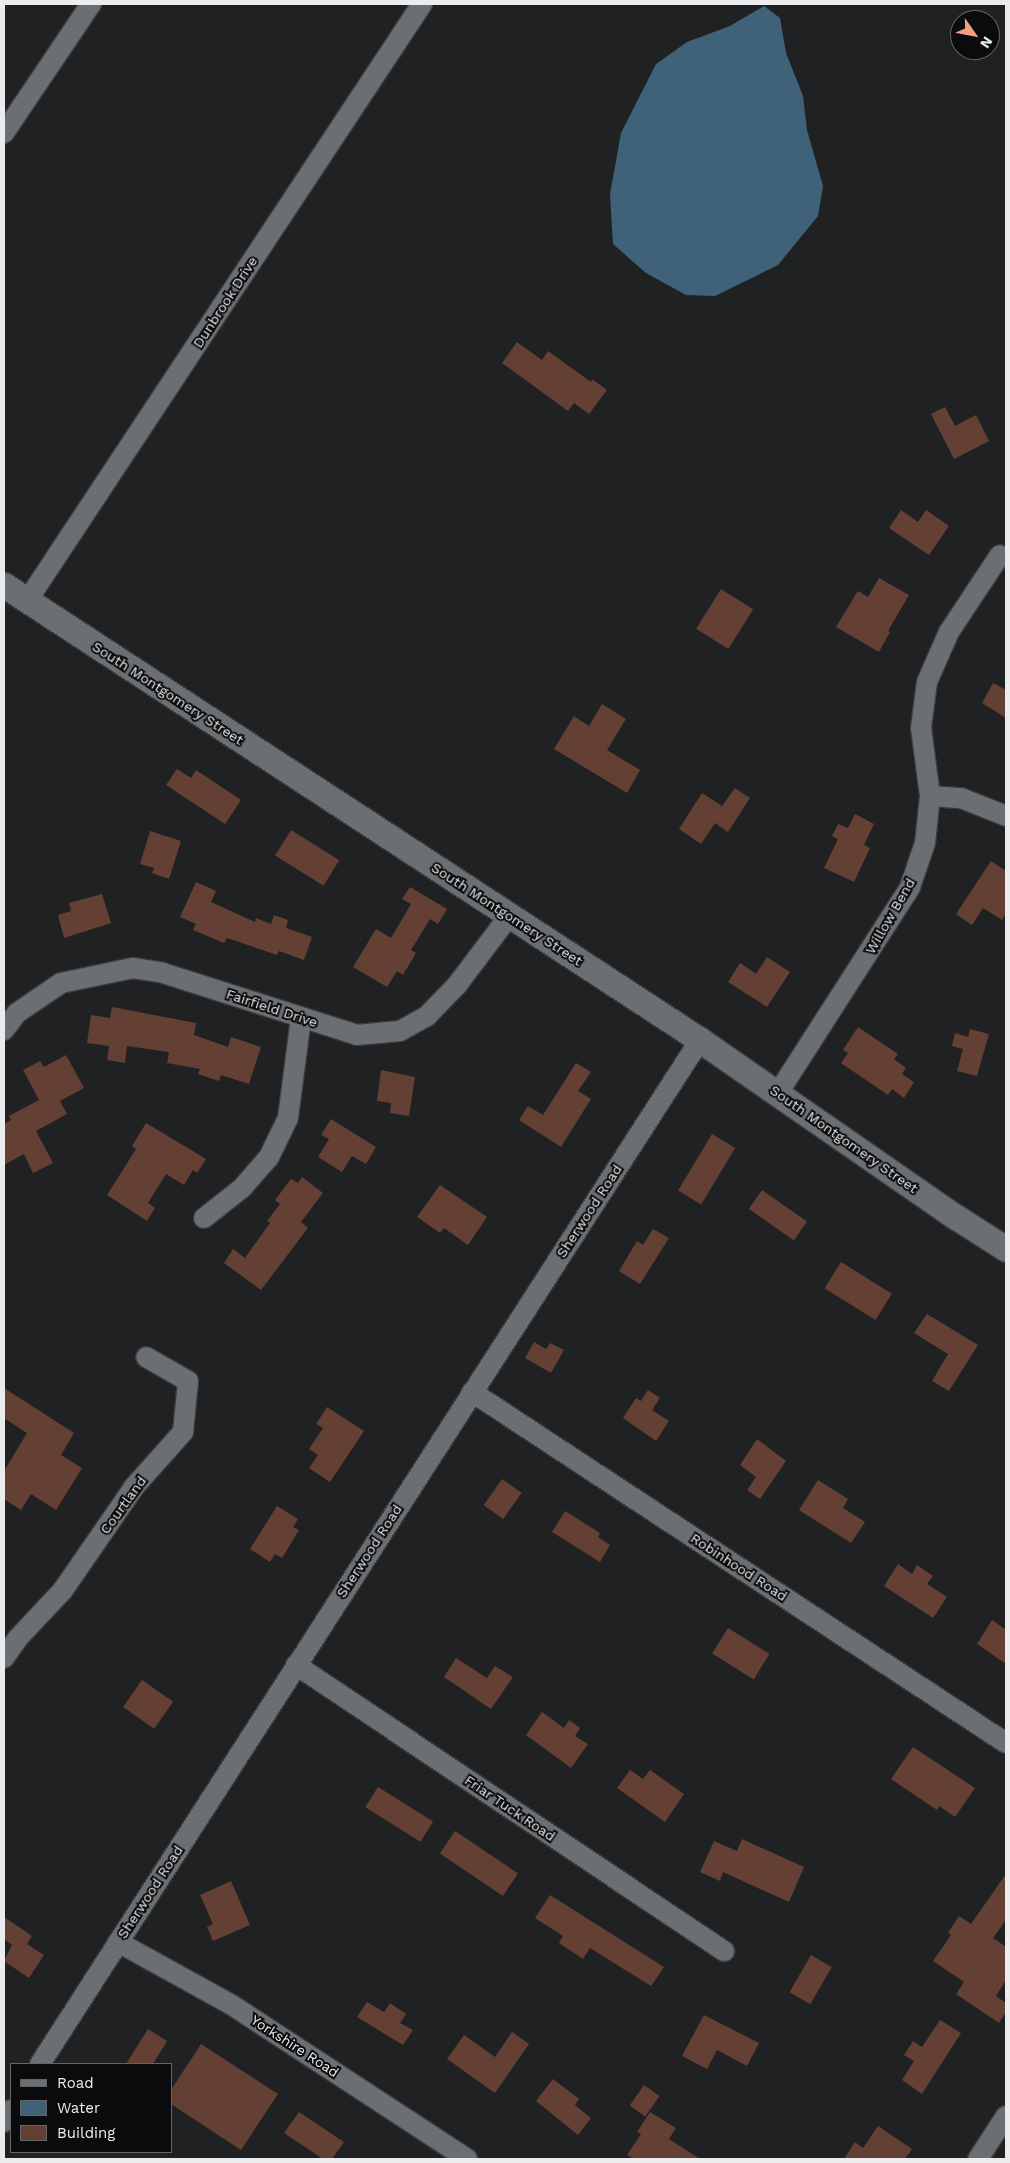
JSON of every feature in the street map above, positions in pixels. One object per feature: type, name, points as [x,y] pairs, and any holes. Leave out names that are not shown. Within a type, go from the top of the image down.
[{"type":"street","points":[[4,133],[91,4]]},
{"type":"street","name":"Dunbrook Drive","points":[[27,601],[422,4]]},
{"type":"street","name":"Willow Bend","points":[[778,1093],[910,887],[925,843],[930,796],[921,728],[926,682],[949,632],[1000,555]]},
{"type":"street","name":"South Montgomery Street","points":[[4,585],[700,1040],[956,1217],[1006,1249]]},
{"type":"street","points":[[930,796],[961,798],[1006,816]]},
{"type":"street","name":"Fairfield Drive","points":[[4,1030],[17,1014],[62,983],[133,968],[163,973],[357,1035],[400,1031],[427,1016],[451,991],[510,915]]},
{"type":"street","points":[[204,1218],[242,1188],[269,1157],[288,1118],[301,1018]]},
{"type":"street","name":"Sherwood Road","points":[[41,2063],[700,1040]]},
{"type":"street","name":"Courtland","points":[[4,1658],[18,1638],[63,1590],[134,1487],[183,1432],[188,1381],[146,1357]]},
{"type":"street","name":"Robinhood Road","points":[[472,1392],[1006,1742]]},
{"type":"street","name":"Friar Tuck Road","points":[[296,1665],[724,1951]]},
{"type":"street","name":"Yorkshire Road","points":[[118,1942],[232,2006],[467,2159]]},
{"type":"street","points":[[978,2159],[1006,2116]]},
{"type":"water","points":[[764,6],[780,18],[786,53],[803,96],[807,130],[823,186],[818,216],[778,265],[715,296],[686,295],[646,273],[613,244],[610,194],[621,133],[656,64],[687,42],[730,26]]},
{"type":"building","points":[[517,342],[542,360],[548,351],[591,382],[592,379],[607,390],[589,414],[574,403],[568,411],[502,363]]},
{"type":"building","points":[[945,407],[955,426],[976,415],[989,441],[954,459],[931,414]]},
{"type":"building","points":[[901,510],[918,522],[926,510],[949,526],[929,555],[889,528]]},
{"type":"building","points":[[879,578],[909,595],[888,631],[890,632],[879,652],[836,627],[858,591],[868,597]]},
{"type":"building","points":[[721,589],[753,609],[728,649],[696,629]]},
{"type":"building","points":[[993,683],[1006,690],[1006,718],[982,703]]},
{"type":"building","points":[[602,704],[626,719],[607,750],[640,770],[627,793],[554,749],[574,716],[589,726]]},
{"type":"building","points":[[177,769],[191,778],[196,770],[241,800],[225,824],[166,785]]},
{"type":"building","points":[[735,788],[750,798],[728,832],[715,823],[701,844],[679,829],[702,793],[722,806]]},
{"type":"building","points":[[855,814],[874,824],[864,845],[870,848],[854,882],[824,868],[838,839],[832,836],[838,824],[848,828]]},
{"type":"building","points":[[291,830],[339,860],[323,886],[275,855]]},
{"type":"building","points":[[150,831],[181,841],[169,879],[152,873],[154,868],[140,864]]},
{"type":"building","points":[[991,861],[1006,871],[1006,913],[1002,920],[983,908],[972,925],[956,914]]},
{"type":"building","points":[[196,882],[216,891],[211,902],[255,922],[256,918],[271,924],[274,915],[288,920],[286,928],[312,937],[304,960],[279,951],[277,955],[227,938],[224,943],[193,930],[196,924],[180,917]]},
{"type":"building","points":[[410,887],[447,909],[438,924],[430,919],[411,950],[416,953],[403,975],[397,971],[387,987],[353,967],[376,929],[391,938],[411,904],[402,899]]},
{"type":"building","points":[[102,894],[111,923],[64,938],[58,915],[71,911],[69,903]]},
{"type":"building","points":[[767,957],[790,972],[767,1007],[728,982],[740,963],[756,974]]},
{"type":"building","points":[[112,1007],[196,1023],[194,1035],[228,1047],[231,1037],[261,1047],[249,1084],[221,1075],[219,1081],[198,1074],[200,1069],[167,1063],[169,1052],[127,1046],[125,1063],[107,1060],[109,1046],[87,1043],[91,1015],[110,1018]]},
{"type":"building","points":[[858,1027],[898,1054],[894,1059],[906,1068],[902,1074],[914,1082],[904,1098],[892,1089],[888,1095],[841,1063],[848,1053],[843,1050]]},
{"type":"building","points":[[970,1029],[989,1034],[977,1076],[957,1071],[963,1049],[952,1046],[955,1033],[968,1037]]},
{"type":"building","points":[[66,1055],[84,1088],[60,1101],[67,1114],[36,1131],[53,1163],[33,1173],[24,1154],[4,1165],[4,1124],[11,1120],[9,1116],[39,1100],[23,1070],[40,1061],[44,1067]]},
{"type":"building","points":[[576,1063],[591,1072],[578,1091],[591,1099],[561,1147],[519,1120],[528,1106],[543,1115]]},
{"type":"building","points":[[381,1070],[415,1077],[409,1116],[390,1113],[391,1103],[377,1101]]},
{"type":"building","points":[[331,1119],[376,1147],[366,1164],[352,1156],[342,1172],[318,1157],[329,1139],[321,1135]]},
{"type":"building","points":[[146,1123],[206,1159],[197,1173],[193,1170],[184,1185],[166,1174],[148,1203],[155,1208],[147,1221],[107,1195],[136,1149],[132,1146]]},
{"type":"building","points":[[712,1134],[735,1148],[701,1204],[678,1191]]},
{"type":"building","points":[[302,1177],[323,1193],[301,1222],[308,1228],[261,1290],[224,1263],[233,1249],[245,1258],[270,1223],[267,1221],[280,1204],[275,1200],[291,1179],[298,1183]]},
{"type":"building","points":[[440,1185],[487,1217],[468,1245],[444,1228],[440,1233],[417,1217]]},
{"type":"building","points":[[762,1190],[807,1222],[794,1240],[749,1209]]},
{"type":"building","points":[[653,1229],[669,1238],[640,1284],[619,1271],[637,1241],[643,1245]]},
{"type":"building","points":[[841,1262],[892,1294],[875,1320],[825,1288]]},
{"type":"building","points":[[927,1314],[978,1345],[949,1391],[932,1381],[948,1354],[914,1333]]},
{"type":"building","points":[[534,1342],[546,1349],[550,1343],[564,1350],[551,1373],[525,1358]]},
{"type":"building","points":[[4,1388],[74,1433],[61,1455],[82,1468],[56,1510],[31,1494],[21,1510],[4,1499],[4,1471],[27,1433],[4,1418]]},
{"type":"building","points":[[648,1390],[660,1398],[652,1410],[669,1421],[656,1441],[623,1418],[636,1398],[641,1401]]},
{"type":"building","points":[[327,1407],[364,1431],[330,1482],[309,1468],[318,1455],[309,1449],[323,1428],[316,1424]]},
{"type":"building","points":[[757,1439],[786,1461],[760,1499],[747,1490],[756,1477],[740,1465]]},
{"type":"building","points":[[502,1479],[522,1493],[503,1519],[484,1505]]},
{"type":"building","points":[[818,1480],[848,1499],[843,1508],[865,1522],[851,1543],[799,1510]]},
{"type":"building","points":[[277,1506],[298,1519],[293,1527],[299,1530],[282,1558],[275,1554],[270,1562],[250,1549]]},
{"type":"building","points":[[565,1511],[600,1533],[598,1537],[610,1545],[600,1562],[552,1532]]},
{"type":"building","points":[[898,1564],[912,1574],[917,1565],[933,1576],[927,1584],[947,1597],[933,1618],[884,1586]]},
{"type":"building","points":[[992,1620],[1006,1630],[1006,1664],[977,1644]]},
{"type":"building","points":[[728,1628],[770,1654],[754,1679],[712,1653]]},
{"type":"building","points":[[456,1658],[487,1678],[495,1666],[513,1677],[491,1709],[444,1677]]},
{"type":"building","points":[[142,1680],[173,1702],[154,1729],[123,1707]]},
{"type":"building","points":[[542,1712],[564,1728],[569,1720],[580,1728],[575,1736],[588,1744],[571,1768],[526,1735]]},
{"type":"building","points":[[913,1747],[975,1788],[955,1817],[939,1806],[937,1810],[891,1779]]},
{"type":"building","points":[[630,1770],[643,1779],[650,1770],[684,1794],[665,1822],[617,1788]]},
{"type":"building","points":[[378,1787],[433,1821],[420,1842],[365,1807]]},
{"type":"building","points":[[455,1831],[518,1873],[503,1896],[440,1853]]},
{"type":"building","points":[[742,1839],[804,1867],[789,1902],[723,1872],[720,1881],[700,1872],[714,1841],[737,1851]]},
{"type":"building","points":[[1006,1874],[1006,1920],[993,1938],[1006,1947],[1006,1980],[996,1996],[1006,2003],[1006,2012],[999,2023],[956,1994],[964,1982],[933,1961],[951,1935],[948,1933],[959,1916],[971,1924]]},
{"type":"building","points":[[231,1881],[250,1925],[213,1941],[207,1927],[213,1924],[200,1895]]},
{"type":"building","points":[[550,1895],[664,1967],[651,1986],[590,1948],[583,1959],[559,1943],[563,1936],[535,1918]]},
{"type":"building","points":[[4,1917],[32,1936],[27,1944],[44,1955],[29,1978],[4,1961],[12,1945],[4,1939]]},
{"type":"building","points":[[811,1955],[832,1967],[810,2004],[790,1992]]},
{"type":"building","points":[[367,2002],[384,2012],[390,2003],[406,2014],[400,2023],[413,2030],[403,2045],[357,2017]]},
{"type":"building","points":[[704,2015],[759,2043],[747,2066],[717,2050],[707,2069],[682,2056]]},
{"type":"building","points":[[940,2020],[961,2033],[922,2094],[902,2080],[914,2061],[904,2055],[913,2041],[922,2047]]},
{"type":"building","points":[[148,2029],[167,2041],[154,2063],[127,2063]]},
{"type":"building","points":[[512,2032],[529,2044],[495,2093],[447,2059],[464,2035],[495,2057]]},
{"type":"building","points":[[201,2044],[278,2094],[241,2150],[172,2105],[172,2088]]},
{"type":"building","points":[[553,2079],[579,2099],[575,2105],[591,2118],[578,2135],[536,2101]]},
{"type":"building","points":[[644,2085],[660,2096],[645,2116],[630,2105]]},
{"type":"building","points":[[299,2112],[344,2142],[332,2159],[323,2159],[284,2133]]},
{"type":"building","points":[[650,2112],[676,2128],[669,2139],[700,2159],[634,2159],[627,2155],[641,2134],[637,2132]]},
{"type":"building","points":[[878,2126],[912,2149],[905,2159],[844,2159],[855,2142],[863,2148]]}]
